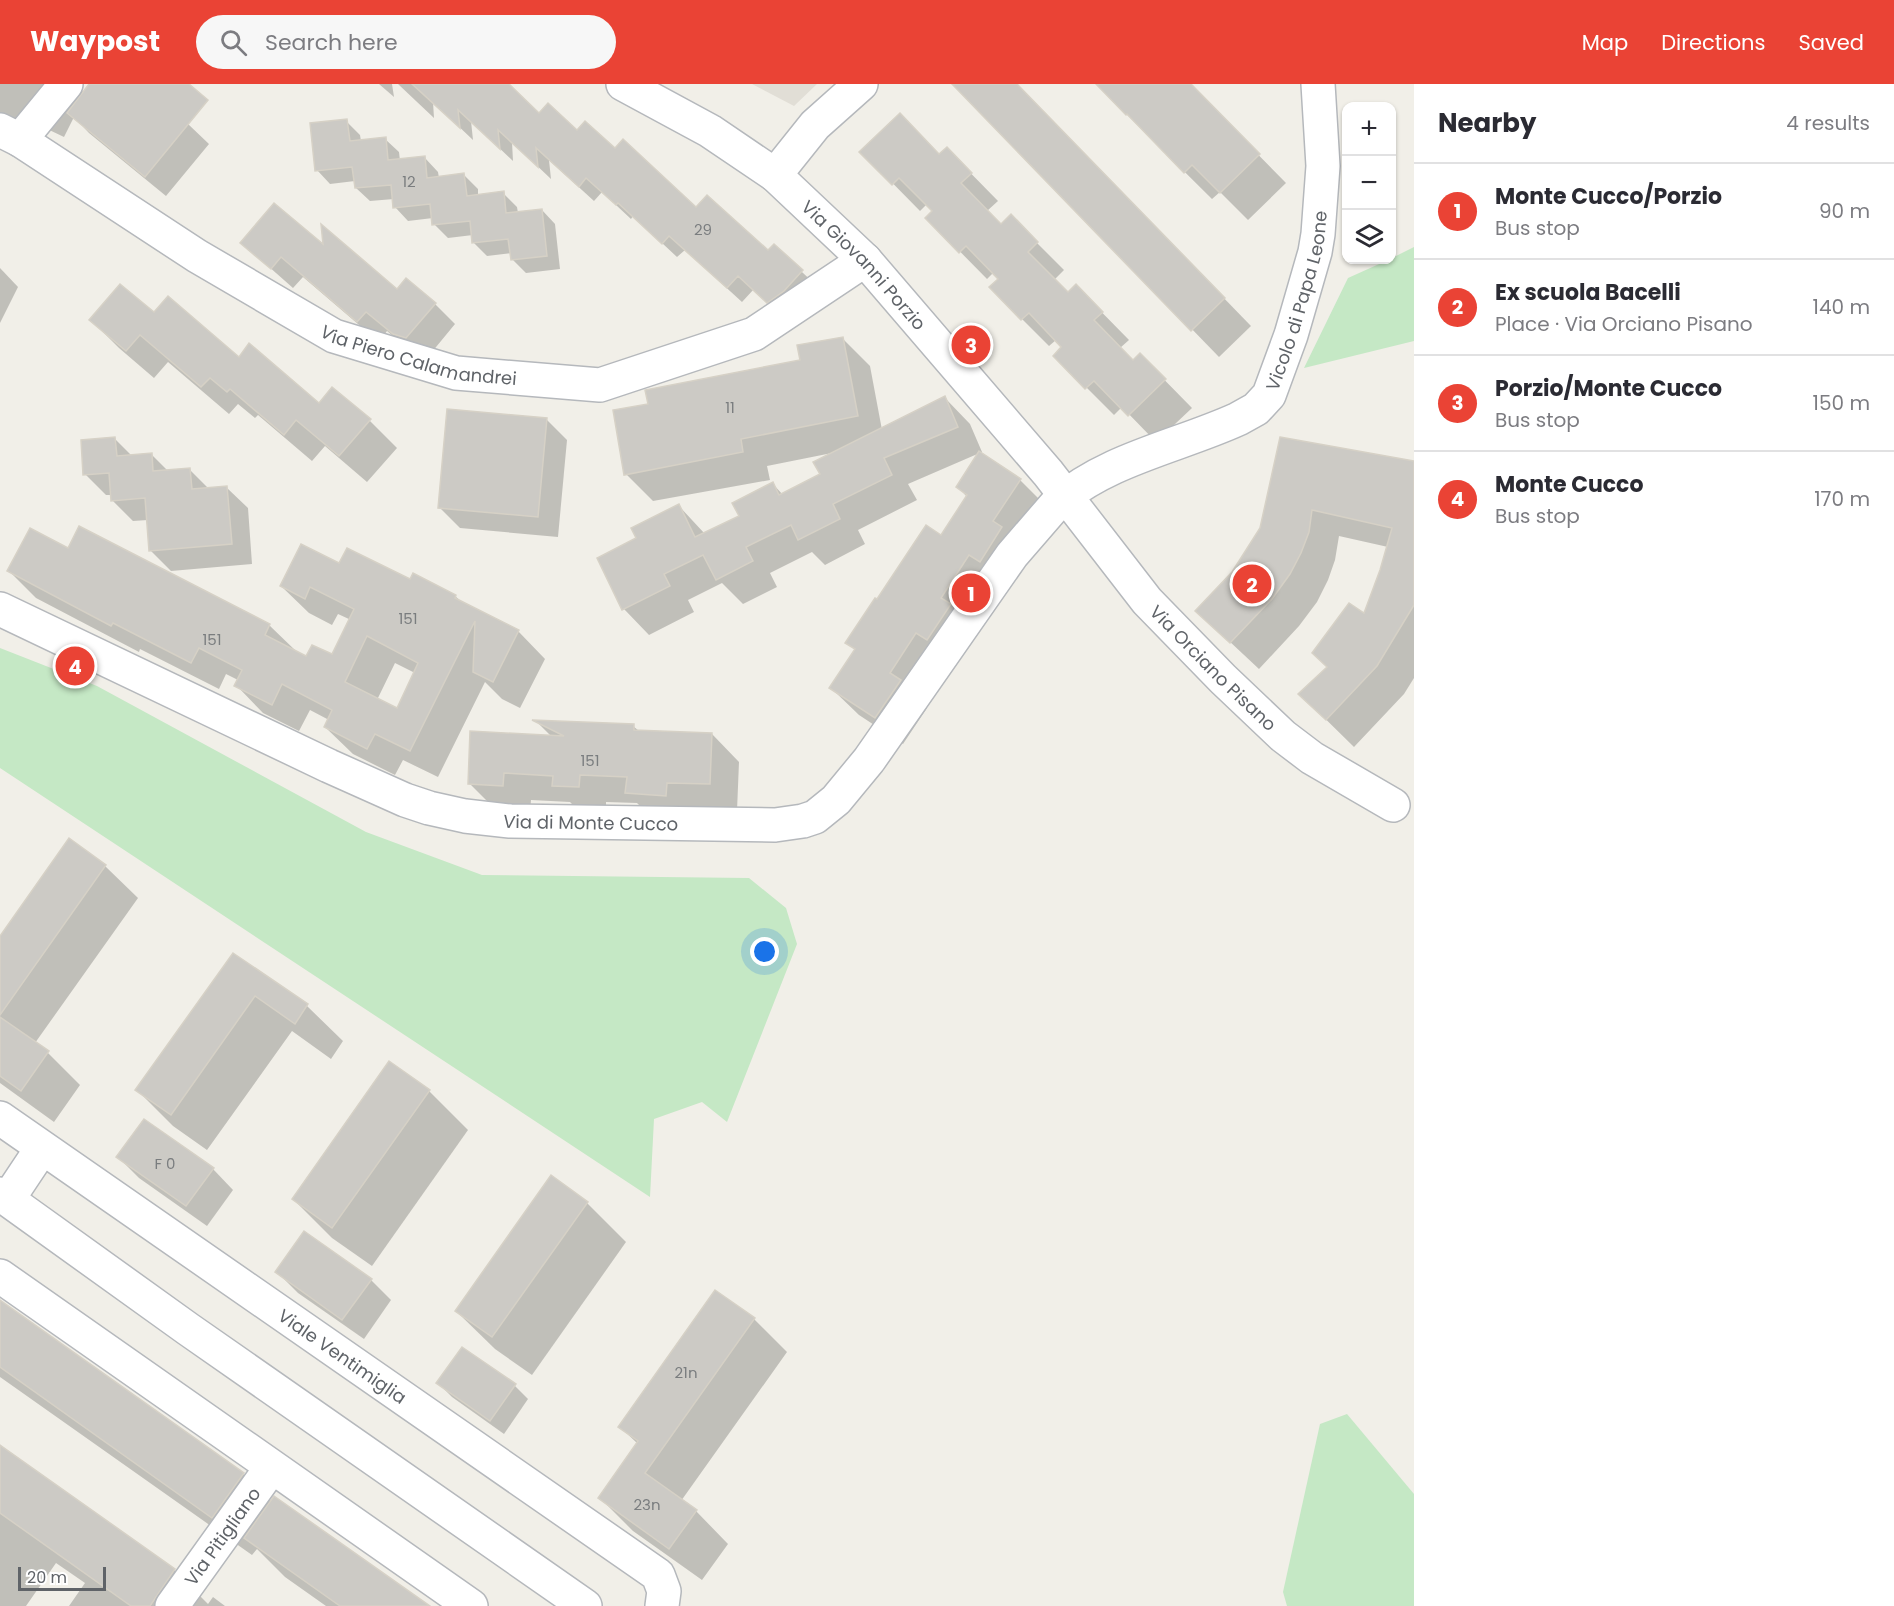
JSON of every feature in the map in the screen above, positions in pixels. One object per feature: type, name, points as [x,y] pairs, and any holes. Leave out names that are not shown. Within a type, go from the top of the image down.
[{"type":"street","points":[[10,135],[66,84]]},
{"type":"street","name":"Via Giovanni Porzio","points":[[623,84],[710,131],[776,176],[865,260],[1065,495]]},
{"type":"street","points":[[776,176],[815,125],[861,84]]},
{"type":"street","name":"Vicolo di Papa Leone","points":[[1065,495],[1106,471],[1238,419],[1256,409],[1269,395],[1291,335],[1318,234],[1323,166],[1318,84]]},
{"type":"street","name":"Via Piero Calamandrei","points":[[10,135],[197,256],[334,336],[456,373],[600,385],[754,334],[865,260]]},
{"type":"street","name":"Via di Monte Cucco","points":[[0,609],[329,766],[405,800],[429,808],[465,816],[510,820],[792,824],[815,816],[836,800],[868,760],[1012,555],[1044,516],[1065,495]]},
{"type":"street","name":"Via Orciano Pisano","points":[[1065,495],[1148,601],[1282,736],[1312,758],[1393,805]]},
{"type":"street","name":"Viale Ventimiglia","points":[[0,1118],[658,1575],[664,1591],[662,1606]]},
{"type":"street","points":[[42,1148],[4,1197],[197,1336],[585,1606]]},
{"type":"street","points":[[0,1276],[471,1606]]},
{"type":"street","name":"Via Pitigliano","points":[[172,1606],[271,1467]]},
{"type":"shaded area","points":[[752,84],[817,84],[794,106]]},
{"type":"green space","points":[[1414,247],[1414,341],[1304,368],[1348,278],[1379,264],[1396,264],[1396,256]]},
{"type":"green space","points":[[0,648],[97,686],[366,832],[482,875],[749,878],[786,908],[797,944],[727,1122],[702,1102],[654,1119],[650,1197],[0,768]]},
{"type":"green space","points":[[1347,1414],[1414,1494],[1414,1606],[1287,1606],[1283,1592],[1320,1424]]},
{"type":"building","points":[[89,84],[189,84],[208,100],[145,177],[67,113]]},
{"type":"building","points":[[412,84],[509,84],[539,113],[548,103],[577,130],[585,121],[615,148],[623,139],[696,207],[707,195],[768,250],[774,244],[803,270],[784,291],[767,303],[738,276],[727,288],[669,236],[662,244],[618,203],[616,205],[586,178],[579,187],[536,148],[538,167],[498,130],[500,149],[458,110],[460,128]]},
{"type":"building","points":[[952,84],[1017,84],[1225,298],[1191,331]]},
{"type":"building","points":[[1096,84],[1191,84],[1260,154],[1220,193],[1192,165],[1184,173]]},
{"type":"building","points":[[900,113],[939,154],[947,147],[972,173],[961,183],[1001,224],[1011,214],[1038,242],[1028,252],[1068,292],[1076,284],[1103,312],[1094,320],[1133,360],[1140,353],[1166,379],[1128,416],[1094,381],[1085,389],[1053,356],[1061,347],[1029,313],[1021,320],[989,287],[998,279],[966,246],[959,253],[925,218],[932,211],[899,178],[892,185],[859,152]]},
{"type":"building","points":[[347,119],[350,141],[386,137],[388,160],[425,156],[427,178],[464,173],[467,196],[504,191],[506,213],[542,209],[547,256],[511,260],[508,239],[472,243],[470,221],[432,225],[430,204],[393,208],[391,185],[355,188],[352,167],[315,171],[310,123]]},
{"type":"building","points":[[274,203],[323,244],[321,224],[397,289],[406,278],[436,303],[406,338],[393,334],[366,312],[357,322],[281,257],[271,269],[240,243]]},
{"type":"building","points":[[120,284],[154,312],[168,296],[239,357],[249,343],[319,403],[332,387],[371,419],[339,456],[296,420],[284,435],[230,389],[227,392],[210,378],[201,387],[140,335],[126,351],[89,320]]},
{"type":"building","points":[[843,337],[858,416],[741,439],[743,452],[624,475],[613,410],[648,404],[645,390],[800,360],[797,345]]},
{"type":"building","points":[[945,396],[958,427],[884,458],[892,475],[833,504],[840,519],[798,540],[791,525],[746,547],[753,561],[716,580],[703,555],[664,574],[670,586],[622,610],[597,558],[636,538],[631,528],[679,504],[695,537],[739,516],[732,503],[773,482],[779,495],[820,474],[813,462]]},
{"type":"building","points":[[447,409],[547,418],[538,517],[438,508]]},
{"type":"building","points":[[115,437],[117,456],[152,453],[153,471],[190,468],[192,489],[227,486],[232,544],[149,551],[145,498],[111,501],[109,473],[83,475],[81,440]]},
{"type":"building","points":[[1280,437],[1414,461],[1414,605],[1377,666],[1326,720],[1298,694],[1327,667],[1312,653],[1349,603],[1364,613],[1392,528],[1312,510],[1309,532],[1290,574],[1272,599],[1230,643],[1195,611],[1232,572],[1260,528]]},
{"type":"building","points":[[979,451],[1021,479],[993,521],[1002,527],[980,562],[969,555],[941,598],[951,604],[927,640],[916,633],[890,673],[901,680],[875,718],[829,688],[855,649],[845,643],[926,525],[941,535],[967,495],[956,487]]},
{"type":"building","points":[[79,526],[270,624],[265,635],[306,656],[312,645],[332,654],[354,609],[310,587],[305,599],[280,586],[301,544],[339,563],[347,548],[410,579],[413,573],[456,595],[455,598],[519,630],[493,682],[473,672],[475,621],[410,751],[375,734],[367,749],[324,727],[332,710],[282,684],[272,705],[234,686],[242,670],[199,648],[191,663],[113,623],[111,626],[7,571],[30,528],[68,548]],"holes":[[[367,636],[418,663],[397,708],[345,682]]]},
{"type":"building","points":[[532,720],[634,724],[634,730],[712,733],[710,784],[667,783],[666,796],[625,793],[627,777],[580,775],[579,787],[552,786],[553,776],[504,773],[503,786],[468,784],[470,731],[564,736]]},
{"type":"building","points":[[69,838],[106,865],[0,1015],[0,936]]},
{"type":"building","points":[[233,953],[308,1004],[295,1024],[255,996],[171,1115],[135,1090]]},
{"type":"building","points":[[0,1017],[49,1051],[21,1091],[0,1076]]},
{"type":"building","points":[[389,1061],[430,1090],[332,1228],[292,1199]]},
{"type":"building","points":[[144,1119],[214,1168],[186,1206],[116,1157]]},
{"type":"building","points":[[551,1175],[588,1202],[492,1337],[455,1311]]},
{"type":"building","points":[[304,1231],[372,1279],[342,1320],[275,1272]]},
{"type":"building","points":[[715,1290],[755,1318],[645,1473],[697,1510],[669,1549],[598,1498],[638,1441],[618,1427]]},
{"type":"building","points":[[0,1300],[244,1473],[212,1518],[0,1367]]},
{"type":"building","points":[[462,1347],[516,1384],[490,1421],[436,1383]]},
{"type":"building","points":[[0,1445],[175,1569],[150,1606],[131,1606],[0,1513]]},
{"type":"building","points":[[274,1496],[430,1606],[340,1606],[244,1538]]},
{"type":"place","name":"Porzio/Monte Cucco","points":[[971,345]]},
{"type":"place","name":"Ex scuola Bacelli","points":[[1252,584]]},
{"type":"place","name":"Monte Cucco/Porzio","points":[[971,593]]},
{"type":"place","name":"Monte Cucco","points":[[75,666]]}]
